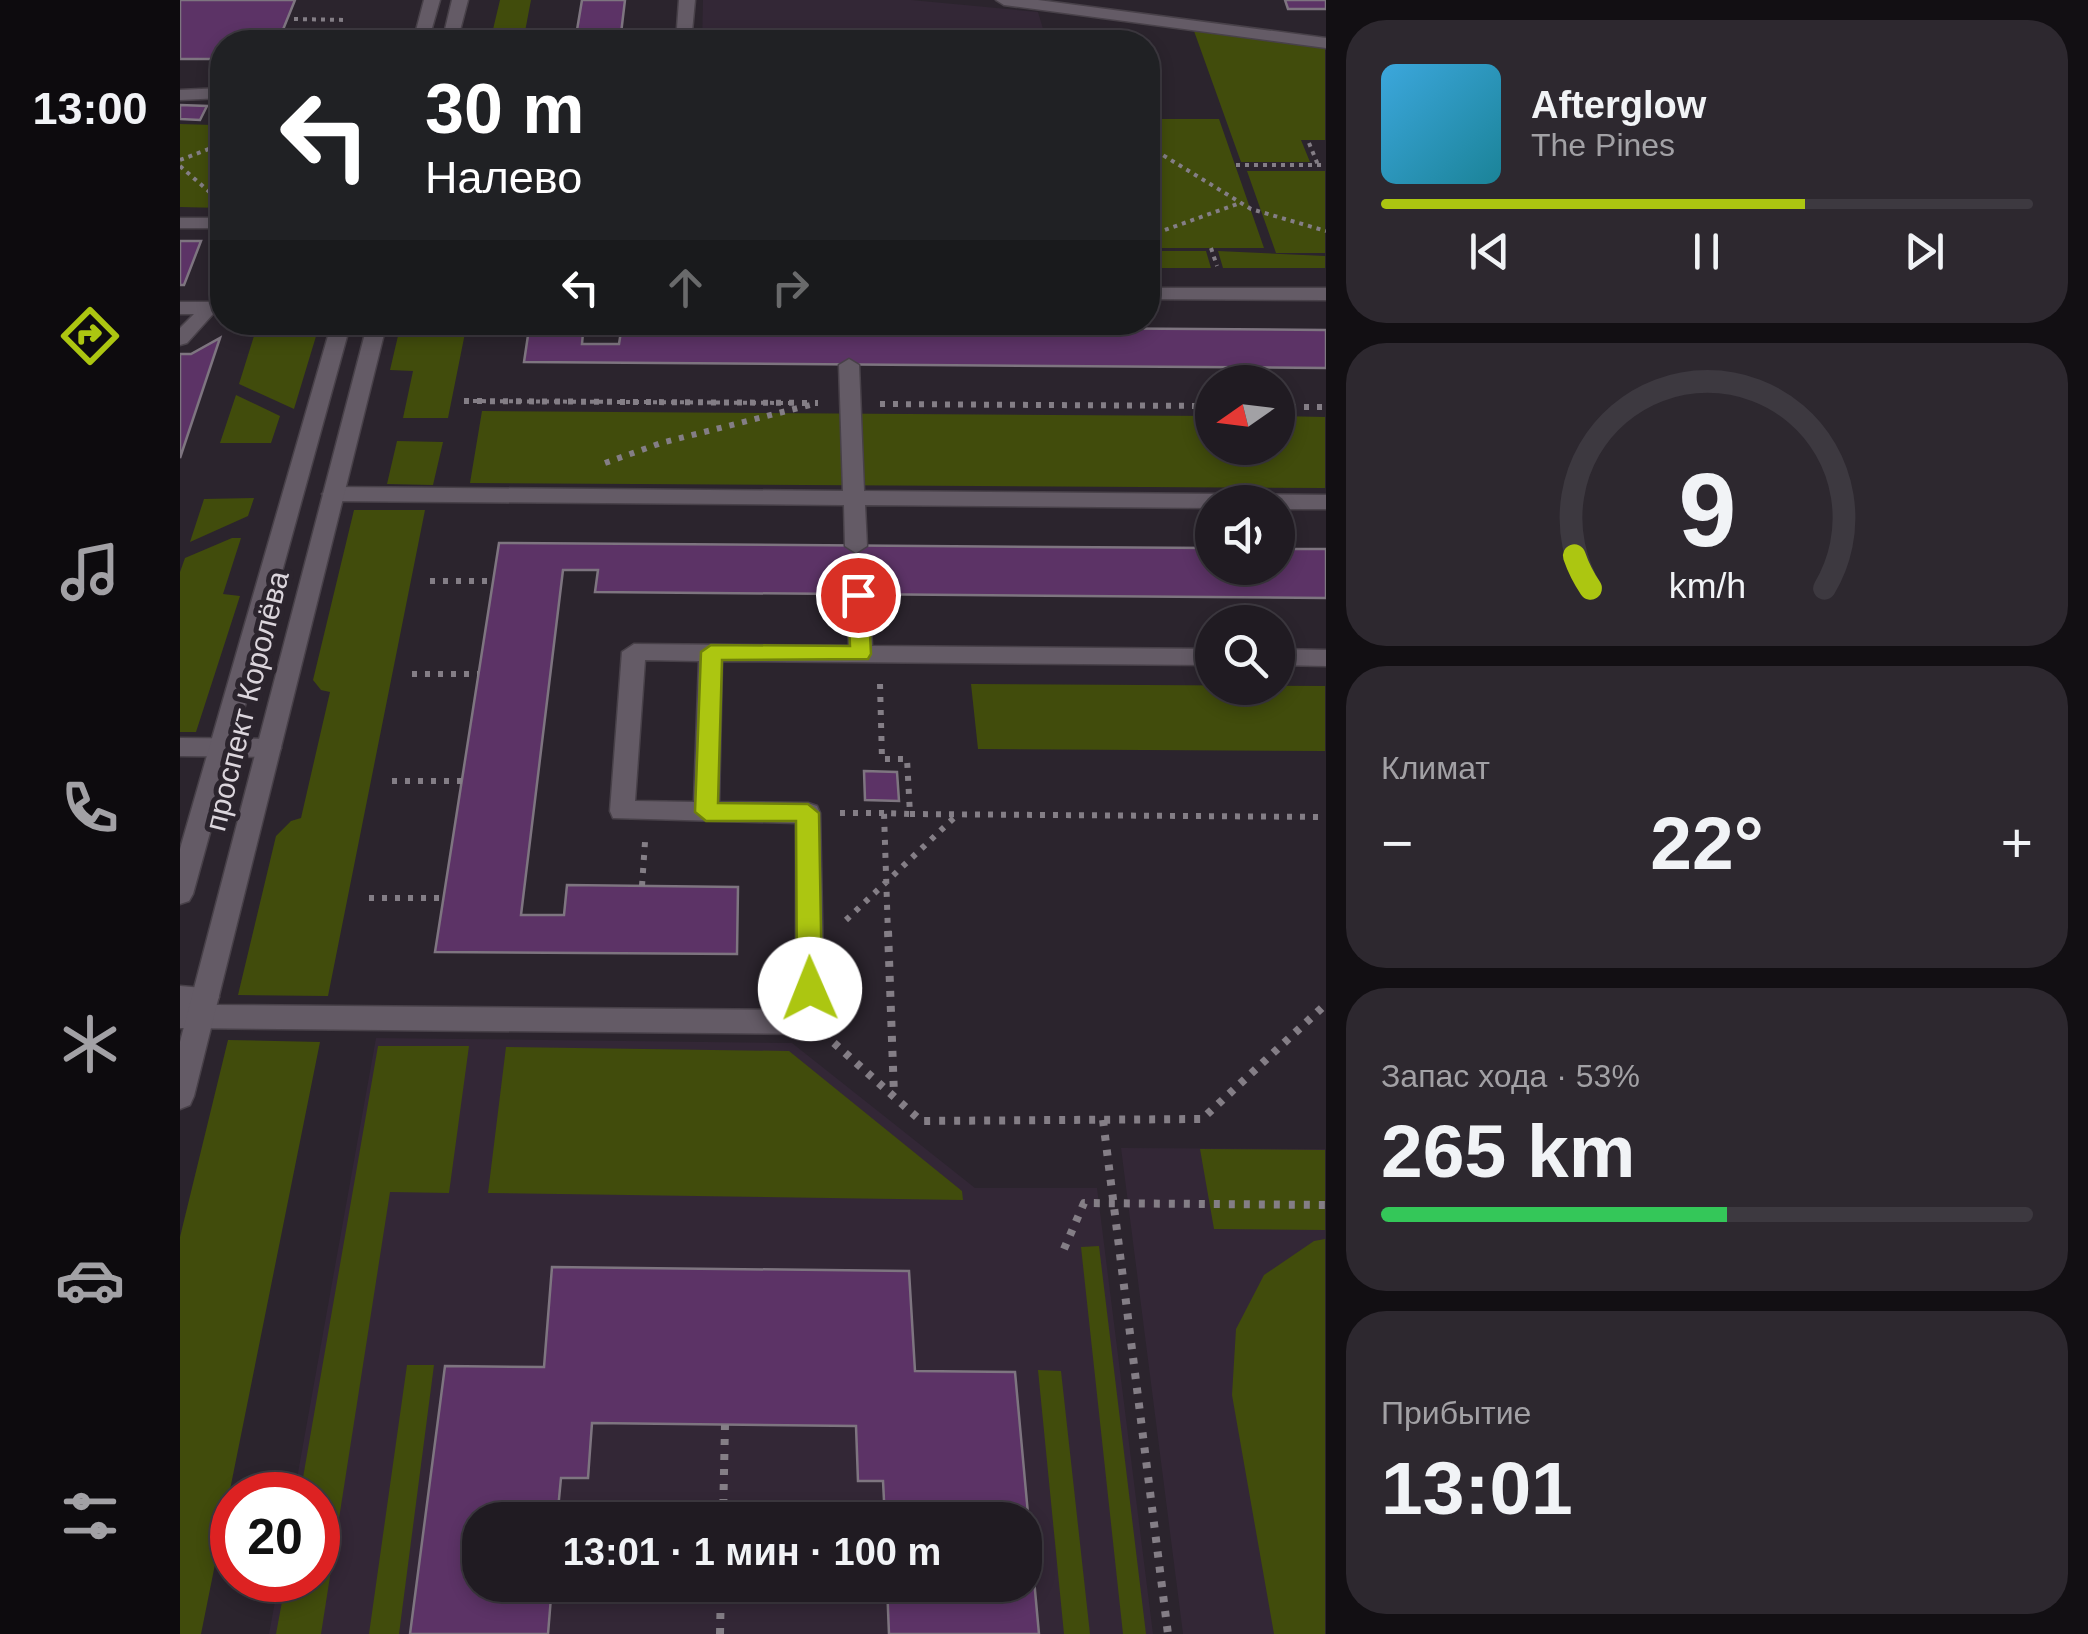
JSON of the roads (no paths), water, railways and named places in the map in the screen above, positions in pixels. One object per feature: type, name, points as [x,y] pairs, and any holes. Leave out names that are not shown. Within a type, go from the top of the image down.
[{"type":"street","points":[[423,30],[432,0]]},
{"type":"street","points":[[452,30],[460,0]]},
{"type":"street","points":[[685,30],[687,0]]},
{"type":"street","points":[[1004,0],[1326,43]]},
{"type":"street","points":[[180,80],[210,80]]},
{"type":"street","points":[[180,95],[210,94]]},
{"type":"street","points":[[180,223],[210,223]]},
{"type":"street","points":[[1160,294],[1326,294]]},
{"type":"street","points":[[180,308],[210,308]]},
{"type":"street","points":[[180,339],[210,311]]},
{"type":"street","name":"проспект Королёва","points":[[181,886],[338,335]]},
{"type":"street","name":"проспект Королёва","points":[[180,1096],[191,1006],[269,748],[375,335]]},
{"type":"street","points":[[849,365],[856,546]]},
{"type":"street","points":[[333,494],[1326,502]]},
{"type":"street","points":[[858,595],[870,654]]},
{"type":"street","points":[[191,1006],[810,1022],[808,813],[622,811],[634,652],[1195,657]]},
{"type":"street","points":[[706,812],[711,652]]},
{"type":"street","points":[[1295,657],[1326,658]]},
{"type":"street","points":[[180,746],[269,748]]}]
